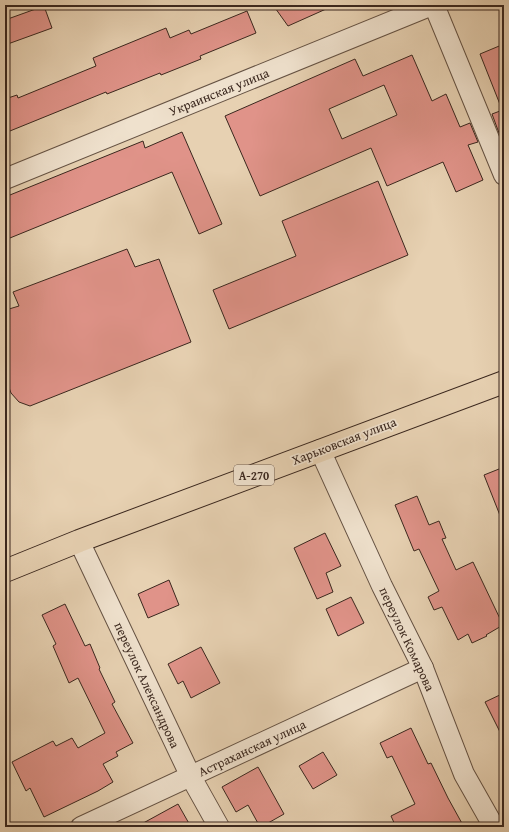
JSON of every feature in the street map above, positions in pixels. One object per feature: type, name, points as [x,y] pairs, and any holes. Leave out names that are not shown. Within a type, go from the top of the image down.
[{"type":"highway","name":"Харьковская улица","points":[[5,571],[79,541],[504,382]]},
{"type":"street","points":[[433,5],[504,175]]},
{"type":"street","name":"Украинская улица","points":[[5,179],[433,5]]},
{"type":"street","name":"переулок Комарова","points":[[320,450],[382,586],[423,668],[464,774],[494,827]]},
{"type":"street","name":"переулок Александрова","points":[[79,541],[191,777],[219,827]]},
{"type":"street","name":"Астраханская улица","points":[[81,827],[423,668]]},
{"type":"building","points":[[273,5],[335,5],[288,26]]},
{"type":"building","points":[[44,6],[52,28],[5,45],[5,20]]},
{"type":"building","points":[[247,11],[256,33],[200,56],[201,59],[161,75],[160,73],[107,94],[106,92],[5,133],[5,99],[17,95],[18,98],[96,66],[93,58],[166,28],[170,38],[189,30],[191,34]]},
{"type":"building","points":[[504,44],[504,112],[503,112],[480,54]]},
{"type":"building","points":[[412,55],[432,101],[446,94],[460,127],[470,123],[478,142],[468,145],[483,180],[456,192],[443,162],[387,186],[371,148],[260,196],[225,116],[355,59],[363,76]],"holes":[[[384,85],[397,115],[342,139],[329,109]]]},
{"type":"building","points":[[500,111],[504,122],[504,131],[499,133],[492,114]]},
{"type":"building","points":[[182,132],[222,224],[199,234],[172,172],[5,240],[5,197],[143,141],[145,148]]},
{"type":"building","points":[[378,181],[408,255],[229,329],[213,290],[296,256],[282,221]]},
{"type":"building","points":[[127,249],[135,267],[159,259],[191,342],[30,406],[19,402],[11,393],[5,377],[5,325],[9,309],[19,306],[13,292]]},
{"type":"building","points":[[504,467],[504,523],[503,523],[484,475]]},
{"type":"building","points":[[417,496],[429,525],[439,521],[446,538],[442,539],[456,570],[473,562],[503,625],[486,635],[487,636],[472,643],[468,634],[458,640],[442,607],[434,610],[428,597],[439,591],[419,549],[414,551],[395,505]]},
{"type":"building","points":[[325,533],[341,566],[326,573],[333,592],[317,599],[294,548]]},
{"type":"building","points":[[169,580],[179,605],[148,618],[138,594]]},
{"type":"building","points":[[351,597],[364,623],[338,636],[326,609]]},
{"type":"building","points":[[65,604],[85,646],[90,644],[100,668],[99,669],[115,702],[112,704],[133,743],[116,752],[118,756],[103,764],[113,782],[98,791],[44,817],[30,788],[26,791],[12,762],[53,741],[56,746],[72,738],[78,748],[105,733],[78,678],[69,683],[53,646],[56,644],[42,615]]},
{"type":"building","points":[[201,647],[220,683],[191,698],[183,681],[178,684],[168,664]]},
{"type":"building","points":[[504,693],[504,740],[485,702]]},
{"type":"building","points":[[411,728],[428,764],[431,763],[464,827],[396,827],[391,816],[415,804],[392,756],[387,758],[380,743]]},
{"type":"building","points":[[323,752],[337,775],[313,789],[299,766]]},
{"type":"building","points":[[258,767],[284,814],[261,827],[248,805],[236,812],[222,787]]},
{"type":"building","points":[[178,804],[191,827],[136,827]]}]
